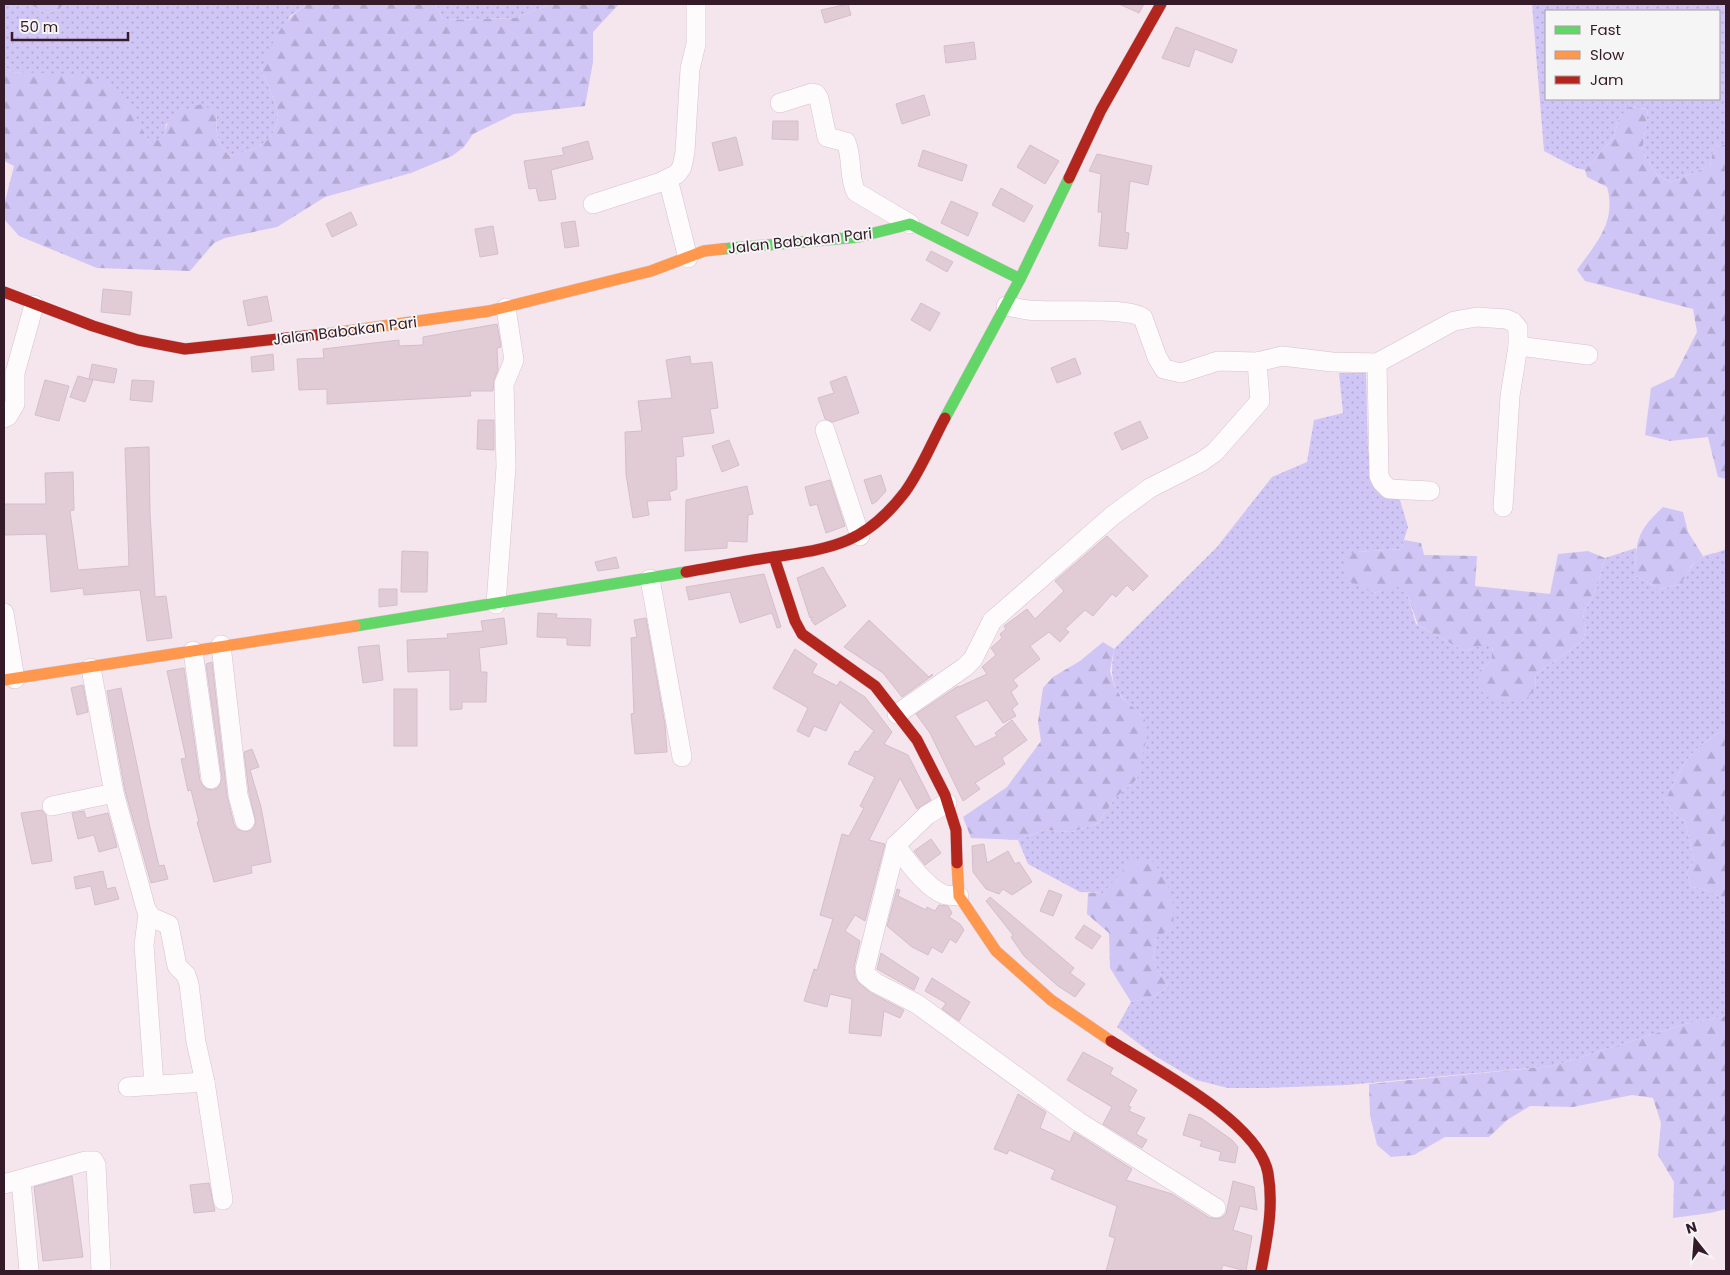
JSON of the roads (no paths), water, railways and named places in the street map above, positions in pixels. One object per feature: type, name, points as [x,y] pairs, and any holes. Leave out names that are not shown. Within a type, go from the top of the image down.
[{"type":"street","points":[[593,204],[634,192],[678,174],[684,158],[690,69],[696,44],[696,4]]},
{"type":"street","points":[[4,613],[9,679],[90,668],[221,645],[423,616],[774,557],[815,552],[844,544],[860,536],[881,520],[906,490],[1020,279],[1101,110],[1161,4]]},
{"type":"street","points":[[780,103],[812,93],[816,94],[819,99],[827,138],[846,142],[850,151],[852,177],[856,192],[910,224],[1020,279]]},
{"type":"street","points":[[668,179],[688,258]]},
{"type":"street","name":"Jalan Babakan Pari","points":[[4,292],[34,306],[102,330],[156,344],[185,349],[387,327],[506,308],[650,271],[704,251],[739,246],[858,237],[910,224]]},
{"type":"street","points":[[4,418],[8,416],[14,404],[15,372],[34,306]]},
{"type":"street","points":[[1006,306],[1029,310],[1138,314],[1143,318],[1157,356],[1164,369],[1170,372],[1182,373],[1218,361],[1257,362],[1289,356],[1332,362],[1377,363],[1444,325],[1468,318],[1506,319],[1513,322],[1518,328],[1518,346],[1510,396],[1503,506]]},
{"type":"street","points":[[496,604],[506,467],[504,384],[514,360],[506,308]]},
{"type":"street","points":[[1518,346],[1588,355]]},
{"type":"street","points":[[897,714],[965,667],[973,659],[992,622],[1112,516],[1150,488],[1201,462],[1215,452],[1260,400],[1257,362]]},
{"type":"street","points":[[1377,363],[1380,476],[1382,482],[1389,489],[1430,491]]},
{"type":"street","points":[[824,430],[860,536]]},
{"type":"street","points":[[774,557],[792,614],[802,634],[851,671],[875,686],[917,740],[948,803],[958,846],[959,896],[996,952],[1050,1000],[1091,1029],[1190,1091],[1242,1129],[1261,1152],[1268,1172],[1272,1213],[1261,1271]]},
{"type":"street","points":[[650,579],[682,757]]},
{"type":"street","points":[[221,645],[238,795],[245,821]]},
{"type":"street","points":[[193,651],[211,779]]},
{"type":"street","points":[[90,668],[114,793],[148,914],[144,945],[154,1085]]},
{"type":"street","points":[[52,806],[114,793]]},
{"type":"street","points":[[948,803],[927,815],[896,845],[865,969],[866,975],[876,983],[917,1004],[1079,1122],[1216,1208]]},
{"type":"street","points":[[896,845],[930,885],[943,894],[959,896]]},
{"type":"street","points":[[148,914],[166,922],[171,930],[177,966],[186,975],[189,984],[196,1042],[205,1082],[223,1200]]},
{"type":"street","points":[[128,1087],[205,1082]]},
{"type":"street","points":[[29,1271],[13,1182],[90,1160],[95,1163],[101,1271]]}]
